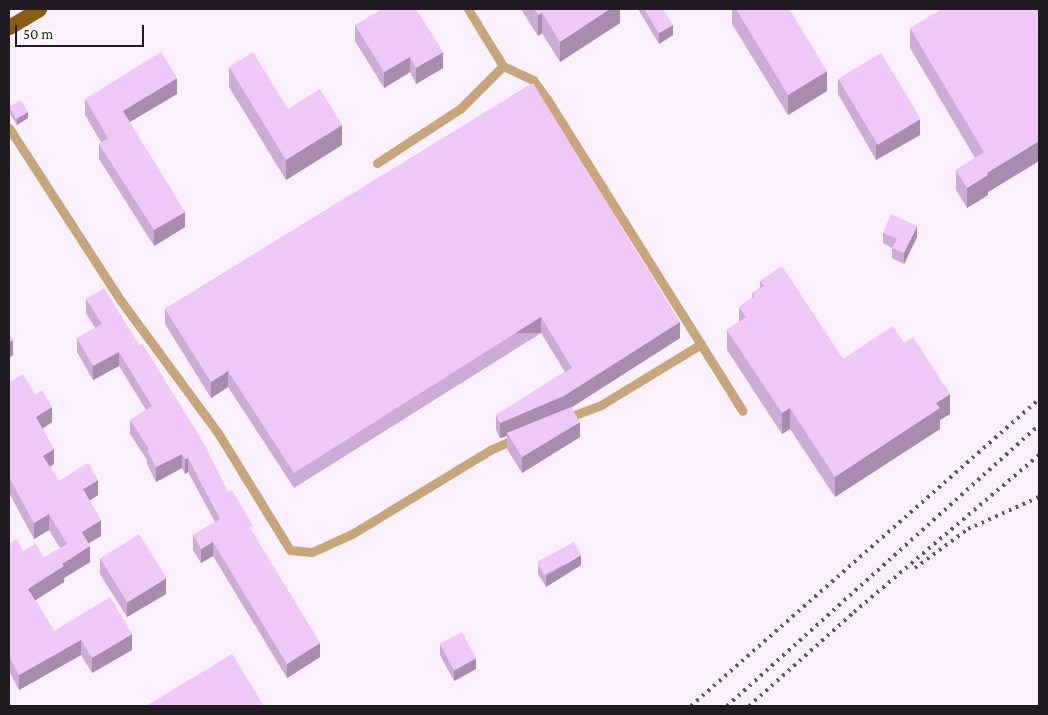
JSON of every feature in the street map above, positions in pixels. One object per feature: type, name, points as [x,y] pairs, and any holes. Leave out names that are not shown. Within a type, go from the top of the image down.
[{"type":"highway","points":[[9,27],[39,9]]},
{"type":"lane","points":[[468,9],[503,66],[533,80],[548,98],[742,411]]},
{"type":"lane","points":[[377,163],[461,108],[503,66]]},
{"type":"lane","points":[[9,128],[121,301],[218,433],[290,550],[312,552],[352,534],[490,450],[526,433]]},
{"type":"lane","points":[[560,421],[601,405],[701,344]]},
{"type":"building","points":[[382,9],[416,9],[443,52],[416,68],[410,57],[384,72],[355,25]]},
{"type":"building","points":[[534,9],[610,9],[560,42],[542,13],[538,15]]},
{"type":"building","points":[[644,9],[663,9],[673,25],[659,33]]},
{"type":"building","points":[[736,9],[789,9],[827,71],[788,95]]},
{"type":"building","points":[[942,9],[1039,9],[1039,141],[987,173],[988,175],[967,188],[956,170],[984,152],[910,28]]},
{"type":"building","points":[[161,52],[177,78],[123,111],[185,212],[154,230],[99,144],[108,138],[85,99]]},
{"type":"building","points":[[253,52],[288,109],[320,89],[342,125],[286,160],[229,67]]},
{"type":"building","points":[[881,53],[921,119],[878,145],[838,79]]},
{"type":"building","points":[[533,83],[680,322],[564,396],[500,423],[496,415],[572,368],[541,317],[294,473],[228,371],[211,382],[165,309]]},
{"type":"building","points":[[21,100],[28,112],[16,119],[9,107]]},
{"type":"building","points":[[891,214],[917,226],[904,253],[892,248],[897,239],[883,233]]},
{"type":"building","points":[[782,266],[843,359],[893,326],[904,343],[913,337],[950,394],[936,403],[940,408],[835,477],[790,408],[782,413],[727,330],[746,317],[739,307],[754,297],[752,293],[764,286],[760,281]]},
{"type":"building","points":[[104,288],[139,345],[142,343],[206,447],[228,492],[232,490],[253,526],[250,528],[320,643],[287,664],[213,542],[201,549],[193,535],[220,519],[188,458],[185,459],[182,454],[156,467],[147,450],[149,449],[130,420],[152,406],[119,352],[93,366],[77,338],[102,324],[86,299]]},
{"type":"building","points":[[9,334],[13,340],[9,342]]},
{"type":"building","points":[[23,374],[35,395],[42,390],[52,407],[36,417],[54,449],[43,456],[59,481],[88,463],[98,480],[83,489],[101,520],[82,532],[90,546],[62,564],[64,566],[28,589],[54,631],[110,597],[132,634],[92,658],[81,640],[19,675],[9,656],[9,544],[17,539],[23,551],[36,544],[44,558],[67,544],[49,514],[34,523],[9,477],[9,382]]},
{"type":"building","points":[[571,407],[580,422],[522,457],[507,433]]},
{"type":"building","points":[[139,534],[167,578],[128,602],[100,558]]},
{"type":"building","points":[[574,542],[581,555],[544,575],[537,562]]},
{"type":"building","points":[[462,632],[476,658],[454,670],[440,644]]},
{"type":"building","points":[[232,654],[264,706],[146,706]]},
{"type":"railway","points":[[691,706],[1039,399]]},
{"type":"railway","points":[[727,706],[1039,425]]},
{"type":"railway","points":[[749,706],[854,612],[1039,455]]},
{"type":"railway","points":[[915,568],[968,529],[1039,497]]}]
